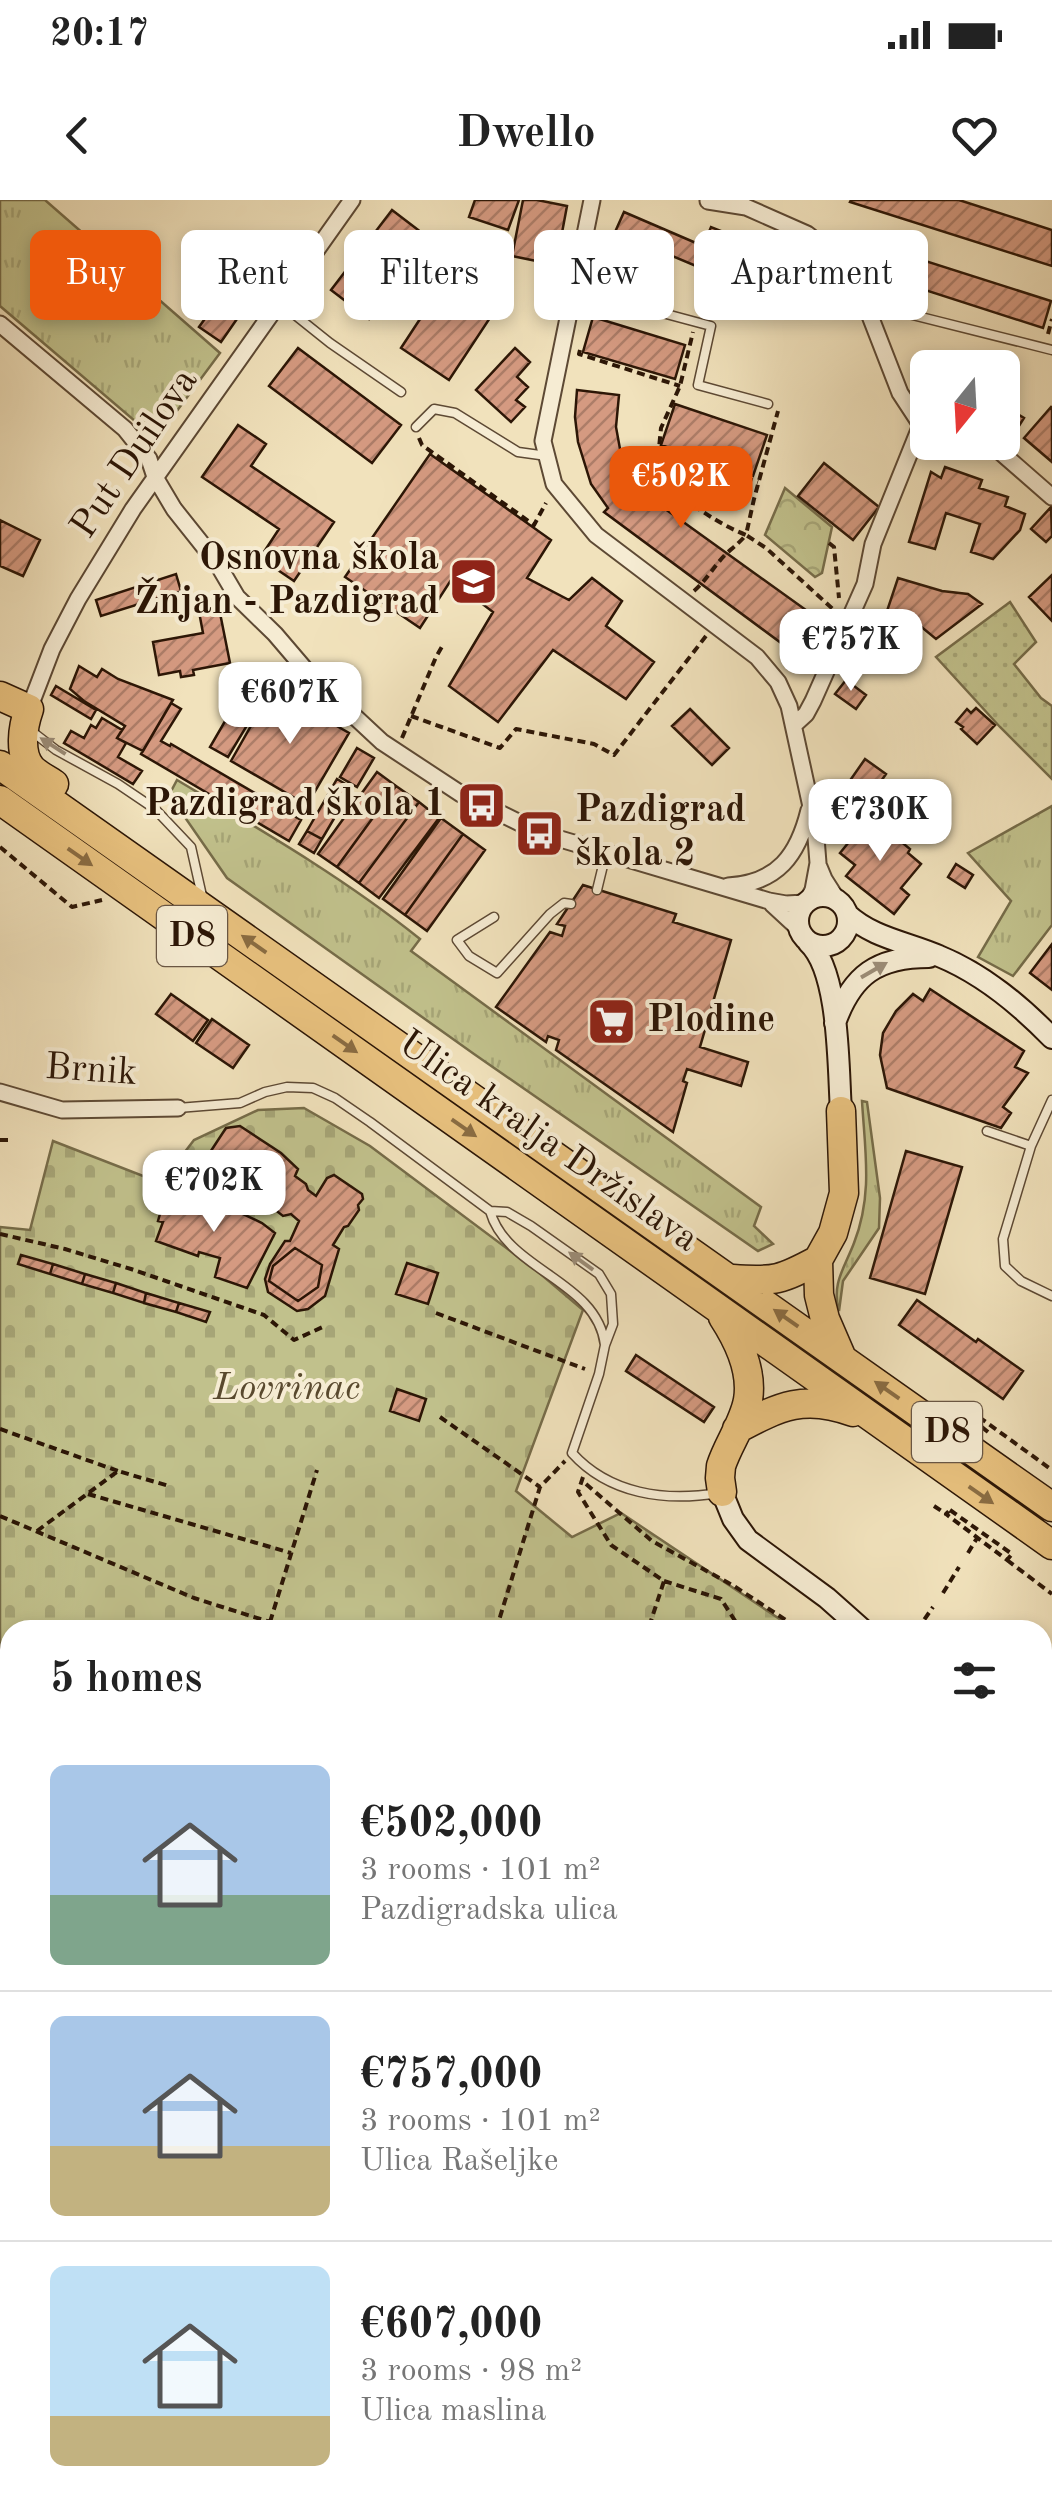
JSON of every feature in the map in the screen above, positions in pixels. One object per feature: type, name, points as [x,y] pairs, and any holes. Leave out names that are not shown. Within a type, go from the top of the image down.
[{"type":"highway","points":[[0,696],[26,717],[24,744],[30,767],[111,825],[120,850]]},
{"type":"highway","name":"Ulica kralja Držislava","points":[[0,764],[1052,1507]]},
{"type":"highway","name":"Ulica kralja Držislava","points":[[0,800],[1052,1545]]},
{"type":"highway","points":[[841,1111],[844,1192],[833,1232],[818,1260],[819,1295],[842,1358]]},
{"type":"highway","points":[[731,1279],[784,1278],[818,1260]]},
{"type":"highway","points":[[717,1308],[737,1338],[747,1370],[748,1399],[721,1466],[722,1492]]},
{"type":"highway","points":[[736,1429],[770,1411],[800,1403],[830,1404],[872,1419]]},
{"type":"street","name":"Put Duilova","points":[[324,240],[352,200]]},
{"type":"street","points":[[585,230],[592,200]]},
{"type":"street","points":[[708,201],[746,207],[798,230]]},
{"type":"street","name":"Put Duilova","points":[[26,717],[52,649],[78,599],[133,509],[268,320]]},
{"type":"street","points":[[566,320],[543,441],[554,484],[596,535],[757,656],[778,682],[794,725],[815,825],[818,863],[813,890],[798,913],[803,935]]},
{"type":"street","points":[[872,320],[900,393],[910,406]]},
{"type":"street","points":[[0,324],[126,429],[150,459],[155,477],[174,509],[217,562],[237,598],[382,742],[461,794],[540,833],[770,901],[797,905],[822,896],[842,907],[847,928],[838,941],[829,979]]},
{"type":"street","points":[[794,725],[813,701],[852,613],[864,584],[873,544],[910,457]]},
{"type":"street","points":[[1010,460],[1052,497]]},
{"type":"street","points":[[719,886],[758,880],[784,865],[802,836],[810,806]]},
{"type":"street","points":[[818,863],[842,907],[857,923],[972,973],[1010,998],[1052,1038]]},
{"type":"street","points":[[770,901],[817,950],[829,979],[841,1111]]},
{"type":"street","points":[[803,935],[825,946],[851,936],[880,936]]},
{"type":"street","points":[[834,1025],[854,986],[867,972],[898,959],[942,957]]},
{"type":"street","name":"Brnik","points":[[0,1092],[62,1110],[178,1108]]},
{"type":"street","points":[[722,1492],[733,1520],[748,1540],[852,1620]]},
{"type":"lane","points":[[674,316],[711,326],[698,384],[768,404]]},
{"type":"lane","points":[[928,319],[1048,349]]},
{"type":"lane","points":[[303,320],[400,392]]},
{"type":"lane","points":[[416,427],[434,409],[455,413],[518,452],[547,456]]},
{"type":"lane","points":[[26,717],[56,750],[118,784],[155,810],[192,846],[205,910]]},
{"type":"lane","points":[[596,890],[606,853]]},
{"type":"lane","points":[[494,917],[457,940],[469,956],[497,974],[550,914],[564,903],[571,904]]},
{"type":"lane","points":[[178,1108],[240,1103],[287,1087],[313,1088],[370,1122],[490,1211],[508,1212],[532,1226],[599,1274],[611,1294],[612,1324],[572,1453],[585,1468],[642,1493],[689,1498],[722,1492]]},
{"type":"lane","points":[[1052,1100],[1031,1146],[1003,1239],[1005,1266],[1021,1281],[1052,1296]]},
{"type":"lane","points":[[987,1131],[1031,1146]]},
{"type":"lane","points":[[490,1211],[505,1240],[598,1317],[605,1345]]},
{"type":"path","points":[[1048,349],[1052,320]]},
{"type":"path","points":[[638,490],[652,474],[661,428],[680,386],[692,336]]},
{"type":"path","points":[[582,355],[680,386]]},
{"type":"path","points":[[695,589],[746,535],[779,408]]},
{"type":"path","points":[[416,427],[422,445],[534,524],[544,503],[564,496]]},
{"type":"path","points":[[659,448],[758,482]]},
{"type":"path","points":[[652,474],[697,508],[766,548],[824,602]]},
{"type":"path","points":[[829,543],[834,546],[839,599],[852,613]]},
{"type":"path","points":[[412,716],[500,748],[516,729],[594,744],[614,756],[715,624]]},
{"type":"path","points":[[402,738],[443,644]]},
{"type":"path","points":[[0,847],[72,907],[104,900]]},
{"type":"path","points":[[0,1140],[10,1140]]},
{"type":"path","points":[[0,1234],[131,1269],[264,1315],[294,1340],[324,1326]]},
{"type":"path","points":[[436,1314],[599,1374]]},
{"type":"path","points":[[977,1416],[1030,1460],[1052,1470]]},
{"type":"path","points":[[440,1417],[540,1487]]},
{"type":"path","points":[[0,1430],[169,1486]]},
{"type":"path","points":[[499,1620],[540,1487],[572,1453]]},
{"type":"path","points":[[585,1468],[578,1492],[611,1545],[664,1581],[721,1599],[735,1620]]},
{"type":"path","points":[[271,1620],[317,1470]]},
{"type":"path","points":[[37,1531],[118,1471]]},
{"type":"path","points":[[584,1482],[652,1541],[786,1620]]},
{"type":"path","points":[[88,1494],[292,1553]]},
{"type":"path","points":[[934,1506],[946,1514],[950,1510],[1012,1554],[1007,1560],[1052,1594]]},
{"type":"path","points":[[0,1516],[194,1598],[264,1620]]},
{"type":"path","points":[[968,1553],[980,1533]]},
{"type":"path","points":[[943,1593],[959,1566]]},
{"type":"path","points":[[651,1620],[664,1581]]},
{"type":"path","points":[[924,1620],[934,1607]]},
{"type":"green space","points":[[0,200],[45,200],[79,230],[30,230],[30,320],[161,320],[161,301],[220,353],[156,439],[0,306]]},
{"type":"green space","points":[[785,488],[832,527],[822,573],[815,577],[765,535]]},
{"type":"green space","points":[[1010,602],[1036,642],[1014,664],[1052,706],[1052,779],[936,657]]},
{"type":"green space","points":[[177,780],[332,875],[420,939],[411,951],[761,1207],[754,1226],[773,1244],[758,1251],[227,878],[182,813],[167,799]]},
{"type":"green space","points":[[1052,806],[1052,925],[1013,976],[978,957],[1011,901],[968,853]]},
{"type":"green space","points":[[862,1101],[867,1102],[880,1198],[879,1228],[843,1281],[839,1311],[838,1284],[860,1225],[866,1190]]},
{"type":"green space","name":"Lovrinac","points":[[304,1108],[370,1146],[583,1310],[516,1491],[572,1537],[621,1513],[781,1620],[0,1620],[0,1227],[30,1230],[53,1141],[161,1183],[194,1140],[258,1110]]},
{"type":"building","points":[[475,200],[519,200],[508,230],[469,217]]},
{"type":"building","points":[[523,200],[567,206],[563,230],[534,230],[534,260],[514,256]]},
{"type":"building","points":[[959,200],[1052,230],[1052,266],[850,202]]},
{"type":"building","points":[[392,210],[418,230],[377,230]]},
{"type":"building","points":[[624,212],[666,230],[616,230]]},
{"type":"building","points":[[674,234],[694,242],[694,265],[674,257]]},
{"type":"building","points":[[928,262],[1051,301],[1043,328],[928,291]]},
{"type":"building","points":[[344,273],[344,300],[331,290]]},
{"type":"building","points":[[204,320],[236,320],[221,342],[199,327]]},
{"type":"building","points":[[419,320],[489,320],[449,380],[401,348]]},
{"type":"building","points":[[592,320],[685,345],[675,379],[583,352]]},
{"type":"building","points":[[298,348],[401,425],[372,463],[269,386]]},
{"type":"building","points":[[515,348],[530,362],[517,377],[528,387],[516,400],[525,407],[511,422],[476,390]]},
{"type":"building","points":[[577,390],[619,395],[616,427],[620,449],[635,480],[629,483],[824,623],[800,657],[604,512],[608,508],[591,484],[578,442]]},
{"type":"building","points":[[675,404],[767,435],[753,476],[661,445]]},
{"type":"building","points":[[1052,408],[1052,462],[1024,438]]},
{"type":"building","points":[[238,425],[266,444],[251,466],[334,522],[294,581],[260,558],[279,529],[202,477]]},
{"type":"building","points":[[430,454],[551,540],[527,578],[569,600],[592,578],[622,601],[606,626],[654,662],[626,699],[553,650],[498,722],[449,686],[493,612],[451,580],[420,628],[345,577]]},
{"type":"building","points":[[824,463],[879,507],[853,540],[798,496]]},
{"type":"building","points":[[945,467],[982,480],[979,488],[1008,497],[1005,506],[1025,514],[1020,530],[993,559],[971,552],[980,524],[946,513],[935,549],[909,542],[931,472],[941,478]]},
{"type":"building","points":[[1051,507],[1052,536],[1046,542],[1031,529]]},
{"type":"building","points":[[0,520],[40,540],[23,576],[0,566]]},
{"type":"building","points":[[176,574],[181,591],[101,616],[96,600]]},
{"type":"building","points":[[1052,575],[1052,621],[1029,597]]},
{"type":"building","points":[[898,578],[968,594],[982,604],[936,639],[913,620],[886,614]]},
{"type":"building","points":[[217,598],[230,663],[193,670],[194,675],[181,677],[180,671],[159,675],[153,642],[203,633],[197,601]]},
{"type":"building","points":[[79,666],[97,677],[102,669],[173,700],[143,751],[117,738],[125,726],[70,689]]},
{"type":"building","points":[[846,680],[866,695],[856,709],[835,694]]},
{"type":"building","points":[[56,686],[96,710],[91,719],[51,695]]},
{"type":"building","points":[[272,689],[349,733],[307,805],[231,761]]},
{"type":"building","points":[[242,692],[261,702],[228,757],[210,747]]},
{"type":"building","points":[[171,703],[181,709],[161,741],[301,820],[289,841],[141,754]]},
{"type":"building","points":[[976,708],[995,725],[977,744],[956,722],[967,709],[971,713]]},
{"type":"building","points":[[690,709],[729,748],[712,765],[672,726]]},
{"type":"building","points":[[102,718],[122,730],[117,738],[126,743],[118,757],[142,771],[133,784],[64,743],[71,731],[84,738],[91,725],[96,728]]},
{"type":"building","points":[[357,748],[374,758],[357,787],[340,777]]},
{"type":"building","points":[[865,759],[886,774],[870,797],[849,782]]},
{"type":"building","points":[[377,772],[396,786],[337,867],[318,854]]},
{"type":"building","points":[[337,779],[352,788],[322,839],[307,831]]},
{"type":"building","points":[[396,786],[419,802],[359,883],[337,867]]},
{"type":"building","points":[[419,802],[439,818],[379,898],[359,883]]},
{"type":"building","points":[[898,808],[926,824],[918,837],[890,821]]},
{"type":"building","points":[[870,816],[910,849],[908,853],[921,864],[901,888],[909,895],[894,914],[846,876],[855,865],[840,853]]},
{"type":"building","points":[[441,818],[463,834],[405,915],[383,899]]},
{"type":"building","points":[[307,831],[322,839],[314,853],[299,844]]},
{"type":"building","points":[[463,834],[485,850],[427,931],[405,915]]},
{"type":"building","points":[[956,864],[973,875],[965,888],[948,877]]},
{"type":"building","name":"Plodine","points":[[583,885],[676,914],[673,922],[731,940],[700,1047],[748,1062],[741,1086],[687,1069],[683,1081],[687,1083],[673,1132],[556,1050],[559,1040],[548,1036],[546,1042],[496,1007],[550,932],[562,936],[565,926],[557,924]]},
{"type":"building","points":[[1052,944],[1052,990],[1030,973]]},
{"type":"building","points":[[930,989],[1024,1051],[1015,1067],[1028,1073],[1003,1107],[1011,1113],[1001,1128],[887,1088],[880,1055],[883,1033],[896,1011],[913,994],[923,1001]]},
{"type":"building","points":[[171,994],[208,1020],[193,1041],[156,1014]]},
{"type":"building","points":[[212,1019],[249,1045],[233,1068],[196,1043]]},
{"type":"building","points":[[240,1126],[281,1153],[298,1169],[295,1176],[316,1196],[327,1178],[334,1175],[362,1194],[359,1210],[333,1245],[339,1249],[325,1296],[308,1309],[297,1311],[268,1292],[265,1279],[270,1264],[285,1241],[290,1241],[299,1221],[291,1214],[283,1216],[255,1194],[243,1209],[231,1204],[198,1177],[226,1128]]},
{"type":"building","points":[[906,1151],[962,1167],[925,1294],[870,1278]]},
{"type":"building","points":[[161,1188],[228,1207],[275,1233],[247,1288],[215,1277],[220,1258],[199,1252],[198,1256],[156,1241],[163,1222],[158,1221],[163,1203],[156,1201]]},
{"type":"building","points":[[295,1248],[322,1265],[318,1287],[298,1301],[269,1281],[273,1266]]},
{"type":"building","points":[[21,1255],[53,1264],[50,1274],[18,1264]]},
{"type":"building","points":[[407,1263],[438,1273],[428,1304],[396,1294]]},
{"type":"building","points":[[53,1264],[85,1274],[82,1284],[50,1274]]},
{"type":"building","points":[[85,1274],[116,1283],[113,1293],[82,1284]]},
{"type":"building","points":[[116,1283],[146,1293],[144,1303],[113,1293]]},
{"type":"building","points":[[146,1293],[179,1303],[176,1312],[144,1303]]},
{"type":"building","points":[[917,1300],[1023,1371],[1003,1399],[899,1325]]},
{"type":"building","points":[[179,1303],[210,1312],[206,1322],[176,1312]]},
{"type":"building","points":[[636,1355],[714,1407],[704,1422],[626,1371]]},
{"type":"building","points":[[397,1389],[426,1399],[419,1421],[390,1411]]},
{"type":"place","name":"Osnovna škola Žnjan - Pazdigrad","points":[[474,581]]},
{"type":"place","name":"Pazdigrad škola 1","points":[[481,805]]},
{"type":"place","name":"Pazdigrad škola 2","points":[[540,833]]},
{"type":"place","name":"Plodine","points":[[612,1021]]}]
